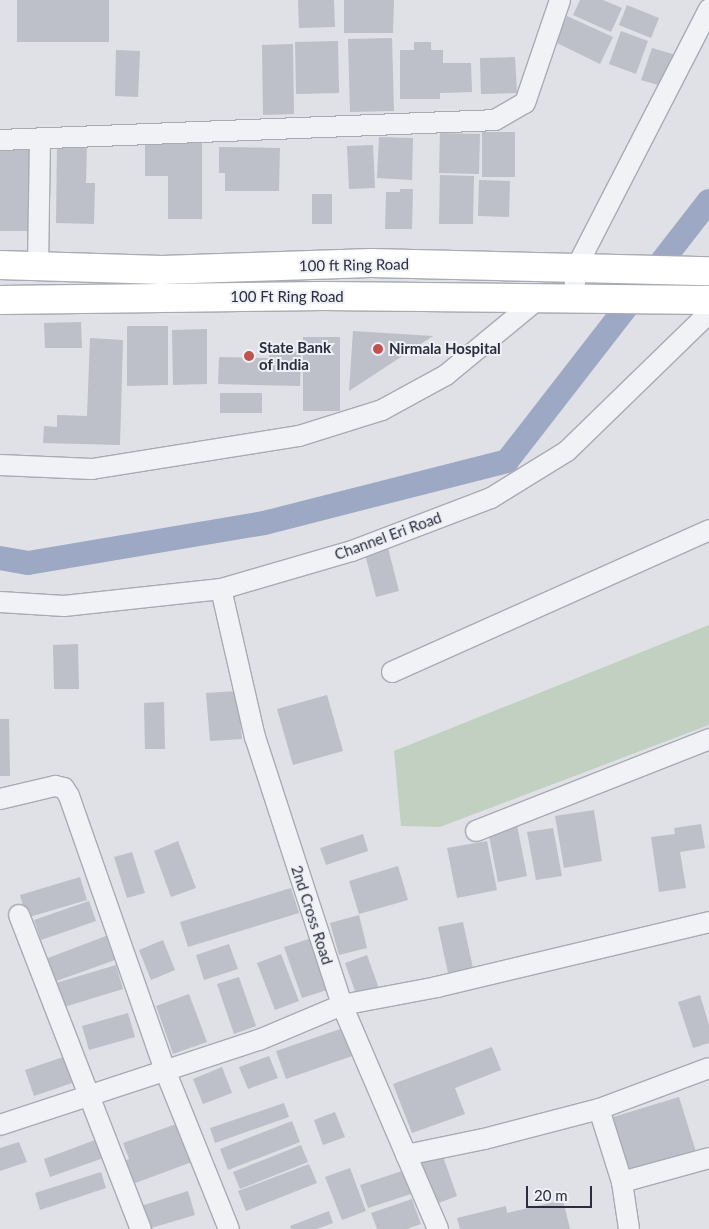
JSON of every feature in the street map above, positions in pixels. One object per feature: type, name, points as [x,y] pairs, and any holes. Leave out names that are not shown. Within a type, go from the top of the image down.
[{"type":"main road","name":"100 ft Ring Road","points":[[0,266],[162,270],[372,264],[705,271]]},
{"type":"main road","name":"100 Ft Ring Road","points":[[0,300],[323,296],[704,304]]},
{"type":"street","points":[[0,140],[495,120],[525,103],[560,0]]},
{"type":"street","points":[[574,300],[587,268],[709,9]]},
{"type":"street","points":[[38,266],[40,138]]},
{"type":"street","points":[[0,465],[92,469],[299,436],[382,410],[446,375],[537,300]]},
{"type":"street","name":"Channel Eri Road","points":[[0,602],[64,606],[221,589],[352,551],[491,498],[567,451],[704,304]]},
{"type":"street","points":[[392,672],[709,530]]},
{"type":"street","name":"2nd Cross Road","points":[[221,589],[255,737],[342,1005],[438,1229]]},
{"type":"street","points":[[476,831],[709,739]]},
{"type":"street","points":[[0,799],[55,786],[64,788],[69,796],[165,1070],[230,1229]]},
{"type":"street","points":[[19,915],[91,1096],[141,1229]]},
{"type":"street","points":[[0,1125],[259,1040],[342,1005],[437,988],[709,922]]},
{"type":"street","points":[[406,1154],[484,1139],[599,1109],[709,1068]]},
{"type":"street","points":[[599,1109],[622,1182],[629,1229]]},
{"type":"street","points":[[622,1182],[709,1158]]},
{"type":"green space","points":[[709,625],[709,725],[440,827],[401,826],[394,751]]},
{"type":"building","points":[[17,0],[109,0],[109,42],[17,42]]},
{"type":"building","points":[[298,0],[334,0],[335,27],[299,28]]},
{"type":"building","points":[[344,0],[394,0],[393,33],[344,33]]},
{"type":"building","points":[[580,0],[603,0],[622,8],[611,32],[573,15]]},
{"type":"building","points":[[627,5],[659,18],[651,38],[619,25]]},
{"type":"building","points":[[567,16],[613,37],[600,64],[555,42]]},
{"type":"building","points":[[621,31],[648,41],[636,74],[609,64]]},
{"type":"building","points":[[392,38],[394,111],[350,112],[348,39]]},
{"type":"building","points":[[338,41],[339,93],[296,94],[295,42]]},
{"type":"building","points":[[414,42],[431,42],[431,50],[443,50],[443,63],[471,63],[472,92],[440,93],[440,99],[400,99],[400,50],[414,50]]},
{"type":"building","points":[[293,44],[294,114],[263,115],[262,45]]},
{"type":"building","points":[[652,48],[676,55],[665,87],[641,80]]},
{"type":"building","points":[[116,50],[140,51],[138,97],[115,96]]},
{"type":"building","points":[[515,57],[517,93],[481,94],[480,58]]},
{"type":"building","points":[[482,132],[515,132],[515,177],[482,177]]},
{"type":"building","points":[[440,133],[480,134],[479,174],[439,173]]},
{"type":"building","points":[[145,137],[202,137],[202,219],[168,219],[168,176],[145,176]]},
{"type":"building","points":[[379,137],[413,138],[412,180],[377,178]]},
{"type":"building","points":[[57,142],[87,142],[86,183],[95,183],[94,224],[56,223]]},
{"type":"building","points":[[373,145],[375,188],[349,189],[347,146]]},
{"type":"building","points":[[219,147],[280,148],[279,191],[225,191],[225,173],[219,173]]},
{"type":"building","points":[[0,150],[31,150],[30,231],[0,231]]},
{"type":"building","points":[[440,175],[474,176],[473,224],[439,224]]},
{"type":"building","points":[[479,180],[510,181],[509,217],[478,216]]},
{"type":"building","points":[[400,189],[413,189],[412,229],[385,229],[386,192],[400,192]]},
{"type":"building","points":[[312,194],[332,194],[332,224],[312,224]]},
{"type":"building","points":[[81,322],[82,348],[45,348],[44,323]]},
{"type":"building","points":[[127,326],[168,326],[168,385],[127,386]]},
{"type":"building","points":[[207,329],[207,384],[173,385],[172,330]]},
{"type":"building","points":[[353,331],[433,336],[349,391]]},
{"type":"building","points":[[303,337],[340,337],[340,411],[303,411]]},
{"type":"building","points":[[90,338],[123,340],[120,445],[43,443],[44,426],[57,427],[57,415],[87,416]]},
{"type":"building","points":[[270,350],[301,351],[300,386],[218,384],[219,357],[269,358]]},
{"type":"building","points":[[220,393],[262,393],[262,413],[220,413]]},
{"type":"building","points":[[387,544],[399,591],[376,597],[364,550]]},
{"type":"building","points":[[78,644],[79,689],[54,689],[53,645]]},
{"type":"building","points":[[237,691],[242,739],[210,741],[206,693]]},
{"type":"building","points":[[327,695],[343,751],[293,765],[277,709]]},
{"type":"building","points":[[164,702],[165,749],[145,749],[144,703]]},
{"type":"building","points":[[0,719],[9,719],[10,776],[0,776]]},
{"type":"building","points":[[594,810],[602,861],[564,868],[555,816]]},
{"type":"building","points":[[701,824],[705,848],[680,852],[686,888],[659,892],[651,837],[675,834],[674,828]]},
{"type":"building","points":[[517,825],[527,876],[498,882],[489,836],[501,833],[500,829]]},
{"type":"building","points":[[553,828],[562,876],[536,880],[527,832]]},
{"type":"building","points":[[363,834],[368,851],[326,865],[320,848]]},
{"type":"building","points":[[178,841],[196,888],[171,897],[154,851]]},
{"type":"building","points":[[487,841],[497,890],[457,898],[447,848]]},
{"type":"building","points":[[132,852],[145,893],[127,898],[114,857]]},
{"type":"building","points":[[398,866],[408,900],[359,914],[349,881]]},
{"type":"building","points":[[80,877],[87,900],[26,918],[20,895]]},
{"type":"building","points":[[291,888],[299,913],[188,947],[180,922]]},
{"type":"building","points":[[89,901],[96,921],[41,940],[34,920]]},
{"type":"building","points":[[359,915],[367,948],[339,955],[330,923]]},
{"type":"building","points":[[463,922],[473,968],[448,973],[438,927]]},
{"type":"building","points":[[106,936],[115,960],[48,984],[40,961]]},
{"type":"building","points":[[312,938],[330,989],[302,998],[284,947]]},
{"type":"building","points":[[163,940],[175,970],[151,980],[139,950]]},
{"type":"building","points":[[229,944],[238,969],[204,980],[196,955]]},
{"type":"building","points":[[281,954],[299,1001],[275,1010],[257,963]]},
{"type":"building","points":[[367,955],[381,994],[359,1002],[345,963]]},
{"type":"building","points":[[116,965],[123,989],[64,1007],[56,983]]},
{"type":"building","points":[[239,977],[256,1026],[234,1034],[217,984]]},
{"type":"building","points":[[189,994],[207,1042],[173,1054],[156,1006]]},
{"type":"building","points":[[700,995],[709,1025],[709,1043],[693,1048],[678,1002]]},
{"type":"building","points":[[128,1013],[135,1037],[89,1050],[82,1026]]},
{"type":"building","points":[[349,1026],[358,1054],[286,1079],[276,1051]]},
{"type":"building","points":[[492,1047],[501,1070],[455,1088],[465,1114],[412,1133],[393,1084]]},
{"type":"building","points":[[72,1054],[81,1080],[34,1096],[25,1070]]},
{"type":"building","points":[[269,1056],[278,1078],[248,1089],[239,1067]]},
{"type":"building","points":[[222,1067],[232,1093],[203,1104],[193,1079]]},
{"type":"building","points":[[679,1097],[696,1152],[630,1172],[613,1117]]},
{"type":"building","points":[[284,1103],[289,1117],[215,1143],[210,1128]]},
{"type":"building","points":[[335,1112],[345,1137],[323,1145],[314,1120]]},
{"type":"building","points":[[292,1121],[300,1142],[228,1170],[220,1149]]},
{"type":"building","points":[[179,1123],[192,1162],[130,1185],[122,1162],[129,1159],[123,1143]]},
{"type":"building","points":[[103,1137],[109,1156],[50,1177],[44,1159]]},
{"type":"building","points":[[19,1142],[27,1162],[0,1171],[0,1148]]},
{"type":"building","points":[[301,1145],[308,1162],[240,1189],[233,1172]]},
{"type":"building","points":[[441,1151],[457,1196],[436,1204],[420,1159]]},
{"type":"building","points":[[309,1164],[317,1183],[246,1211],[238,1191]]},
{"type":"building","points":[[350,1168],[366,1211],[342,1220],[325,1177]]},
{"type":"building","points":[[402,1171],[411,1194],[368,1208],[360,1185]]},
{"type":"building","points":[[101,1172],[106,1188],[40,1210],[35,1193]]},
{"type":"building","points":[[188,1191],[195,1215],[148,1229],[141,1206]]},
{"type":"building","points":[[412,1199],[421,1224],[407,1229],[377,1229],[371,1213]]},
{"type":"building","points":[[563,1200],[570,1229],[460,1229],[457,1218],[506,1206],[507,1213]]},
{"type":"building","points":[[329,1211],[333,1223],[317,1229],[291,1229],[290,1226]]},
{"type":"waterway","points":[[0,558],[28,563],[264,523],[507,461],[709,201]]},
{"type":"place","name":"Nirmala Hospital","points":[[378,349]]},
{"type":"place","name":"State Bank of India","points":[[249,356]]}]
